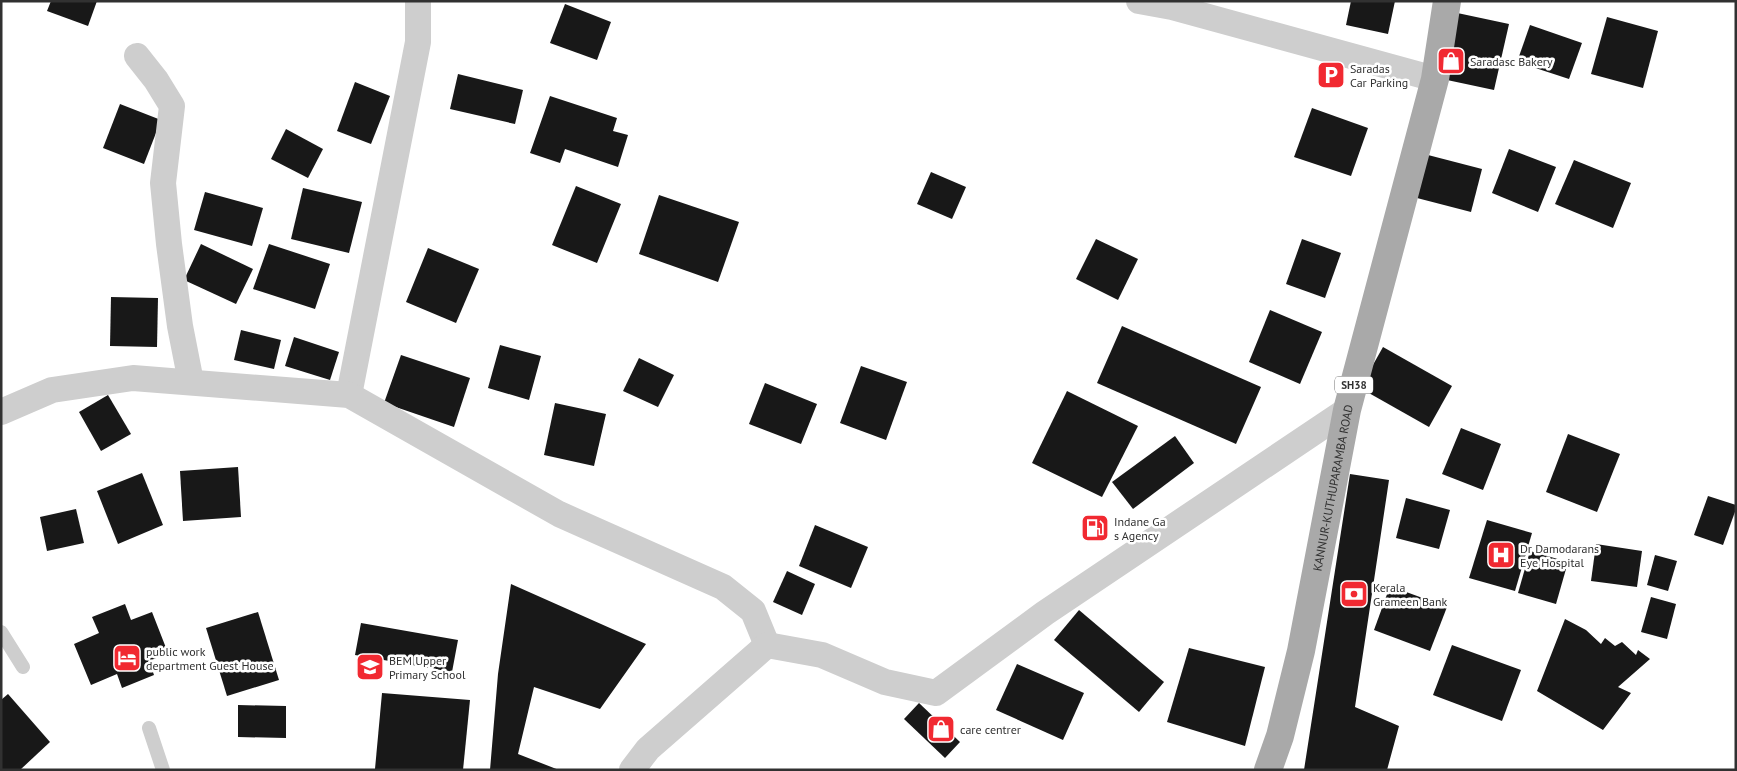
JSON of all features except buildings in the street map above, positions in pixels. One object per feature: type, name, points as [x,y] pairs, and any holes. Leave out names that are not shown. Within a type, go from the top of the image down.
[{"type":"main road","name":"KANNUR-KUTHUPARAMBA ROAD","points":[[1268,770],[1280,736],[1301,651],[1347,410],[1435,79],[1447,1]]},
{"type":"street","points":[[349,396],[418,42],[418,1]]},
{"type":"street","points":[[1139,1],[1172,7],[1435,79]]},
{"type":"street","points":[[137,56],[156,80],[172,106],[163,183],[180,326],[191,382]]},
{"type":"street","points":[[1,412],[52,390],[133,378],[349,396],[560,514],[723,587],[753,611],[767,645]]},
{"type":"street","points":[[767,645],[822,656],[885,682],[936,693],[1045,613],[1347,410]]},
{"type":"street","points":[[632,770],[648,749],[767,645]]},
{"type":"lane","points":[[1,632],[23,667]]},
{"type":"lane","points":[[149,728],[163,770]]},
{"type":"place","name":"Saradasc Bakery","points":[[1451,61]]},
{"type":"place","name":"Saradas Car Parking","points":[[1331,75]]},
{"type":"place","name":"Indane Ga s Agency","points":[[1095,528]]},
{"type":"place","name":"Dr Damodarans Eye Hospital","points":[[1501,555]]},
{"type":"place","name":"Kerala Grameen Bank","points":[[1354,594]]},
{"type":"place","name":"public work department Guest House","points":[[127,658]]},
{"type":"place","name":"BEM Upper Primary School","points":[[370,667]]},
{"type":"place","name":"care centrer","points":[[941,729]]}]
